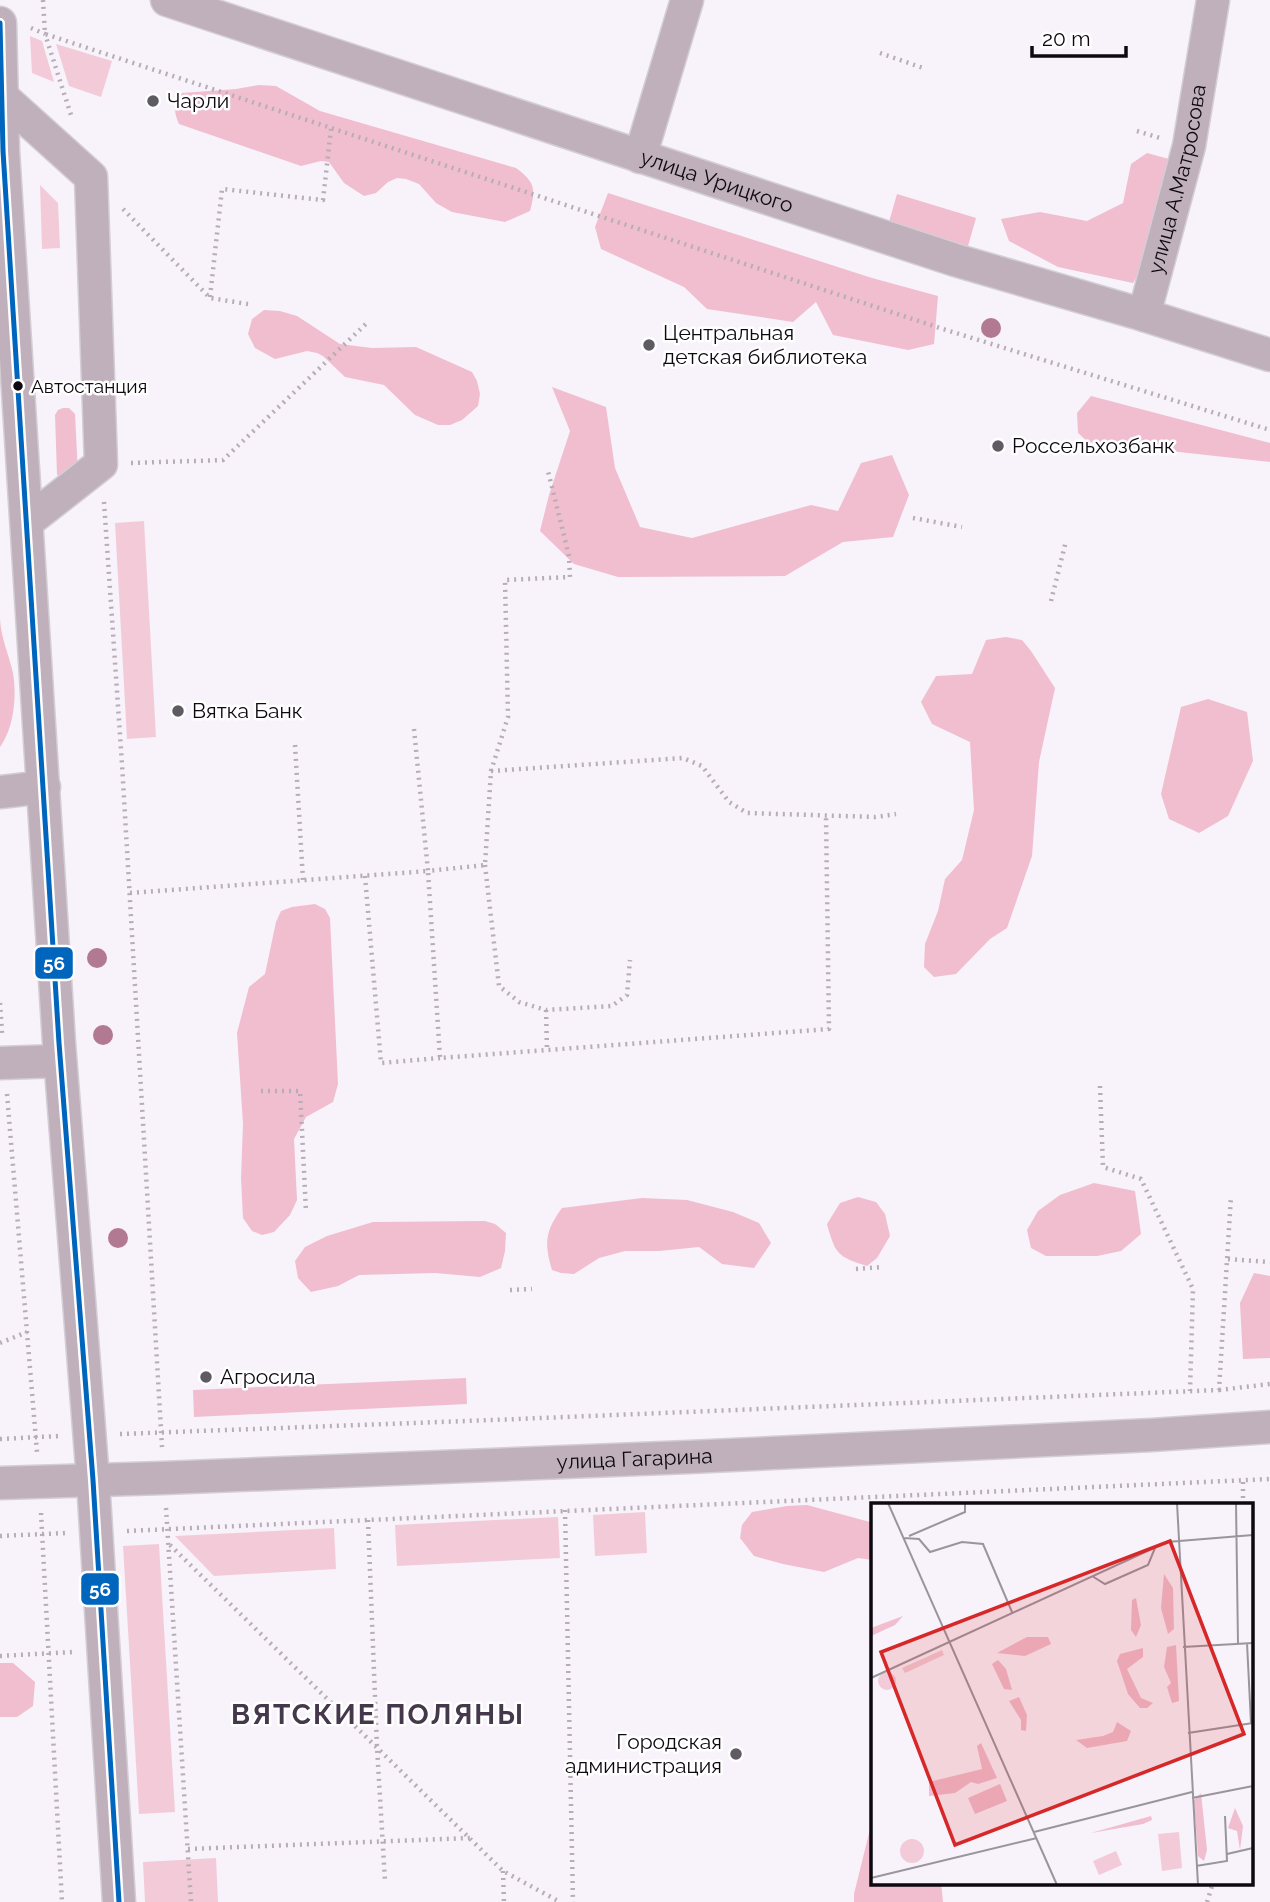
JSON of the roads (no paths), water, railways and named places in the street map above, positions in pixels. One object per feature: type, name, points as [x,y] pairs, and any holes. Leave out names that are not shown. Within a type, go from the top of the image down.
[{"type":"street","points":[[1,0],[7,21],[0,95],[60,1052],[90,1436],[119,1902]]},
{"type":"street","name":"улица Урицкого","points":[[167,0],[955,260],[1270,355]]},
{"type":"street","points":[[640,157],[687,0]]},
{"type":"street","name":"улица А.Матросова","points":[[1144,316],[1189,146],[1213,0]]},
{"type":"street","points":[[0,95],[91,177],[102,464],[27,522]]},
{"type":"street","points":[[0,792],[44,787]]},
{"type":"street","points":[[2,1057],[60,1052]]},
{"type":"street","name":"улица Гагарина","points":[[0,1483],[689,1457],[1270,1427]]},
{"type":"place","name":"Чарли","points":[[153,101]]},
{"type":"place","name":"Центральная детская библиотека","points":[[649,345]]},
{"type":"place","name":"Автостанция","points":[[18,386]]},
{"type":"place","name":"Россельхозбанк","points":[[998,446]]},
{"type":"place","name":"Вятка Банк","points":[[178,711]]},
{"type":"place","name":"Агросила","points":[[206,1377]]},
{"type":"place","name":"Городская администрация","points":[[736,1754]]},
{"type":"district","name":"ВЯТСКИЕ ПОЛЯНЫ","points":[[378,1714]]}]
